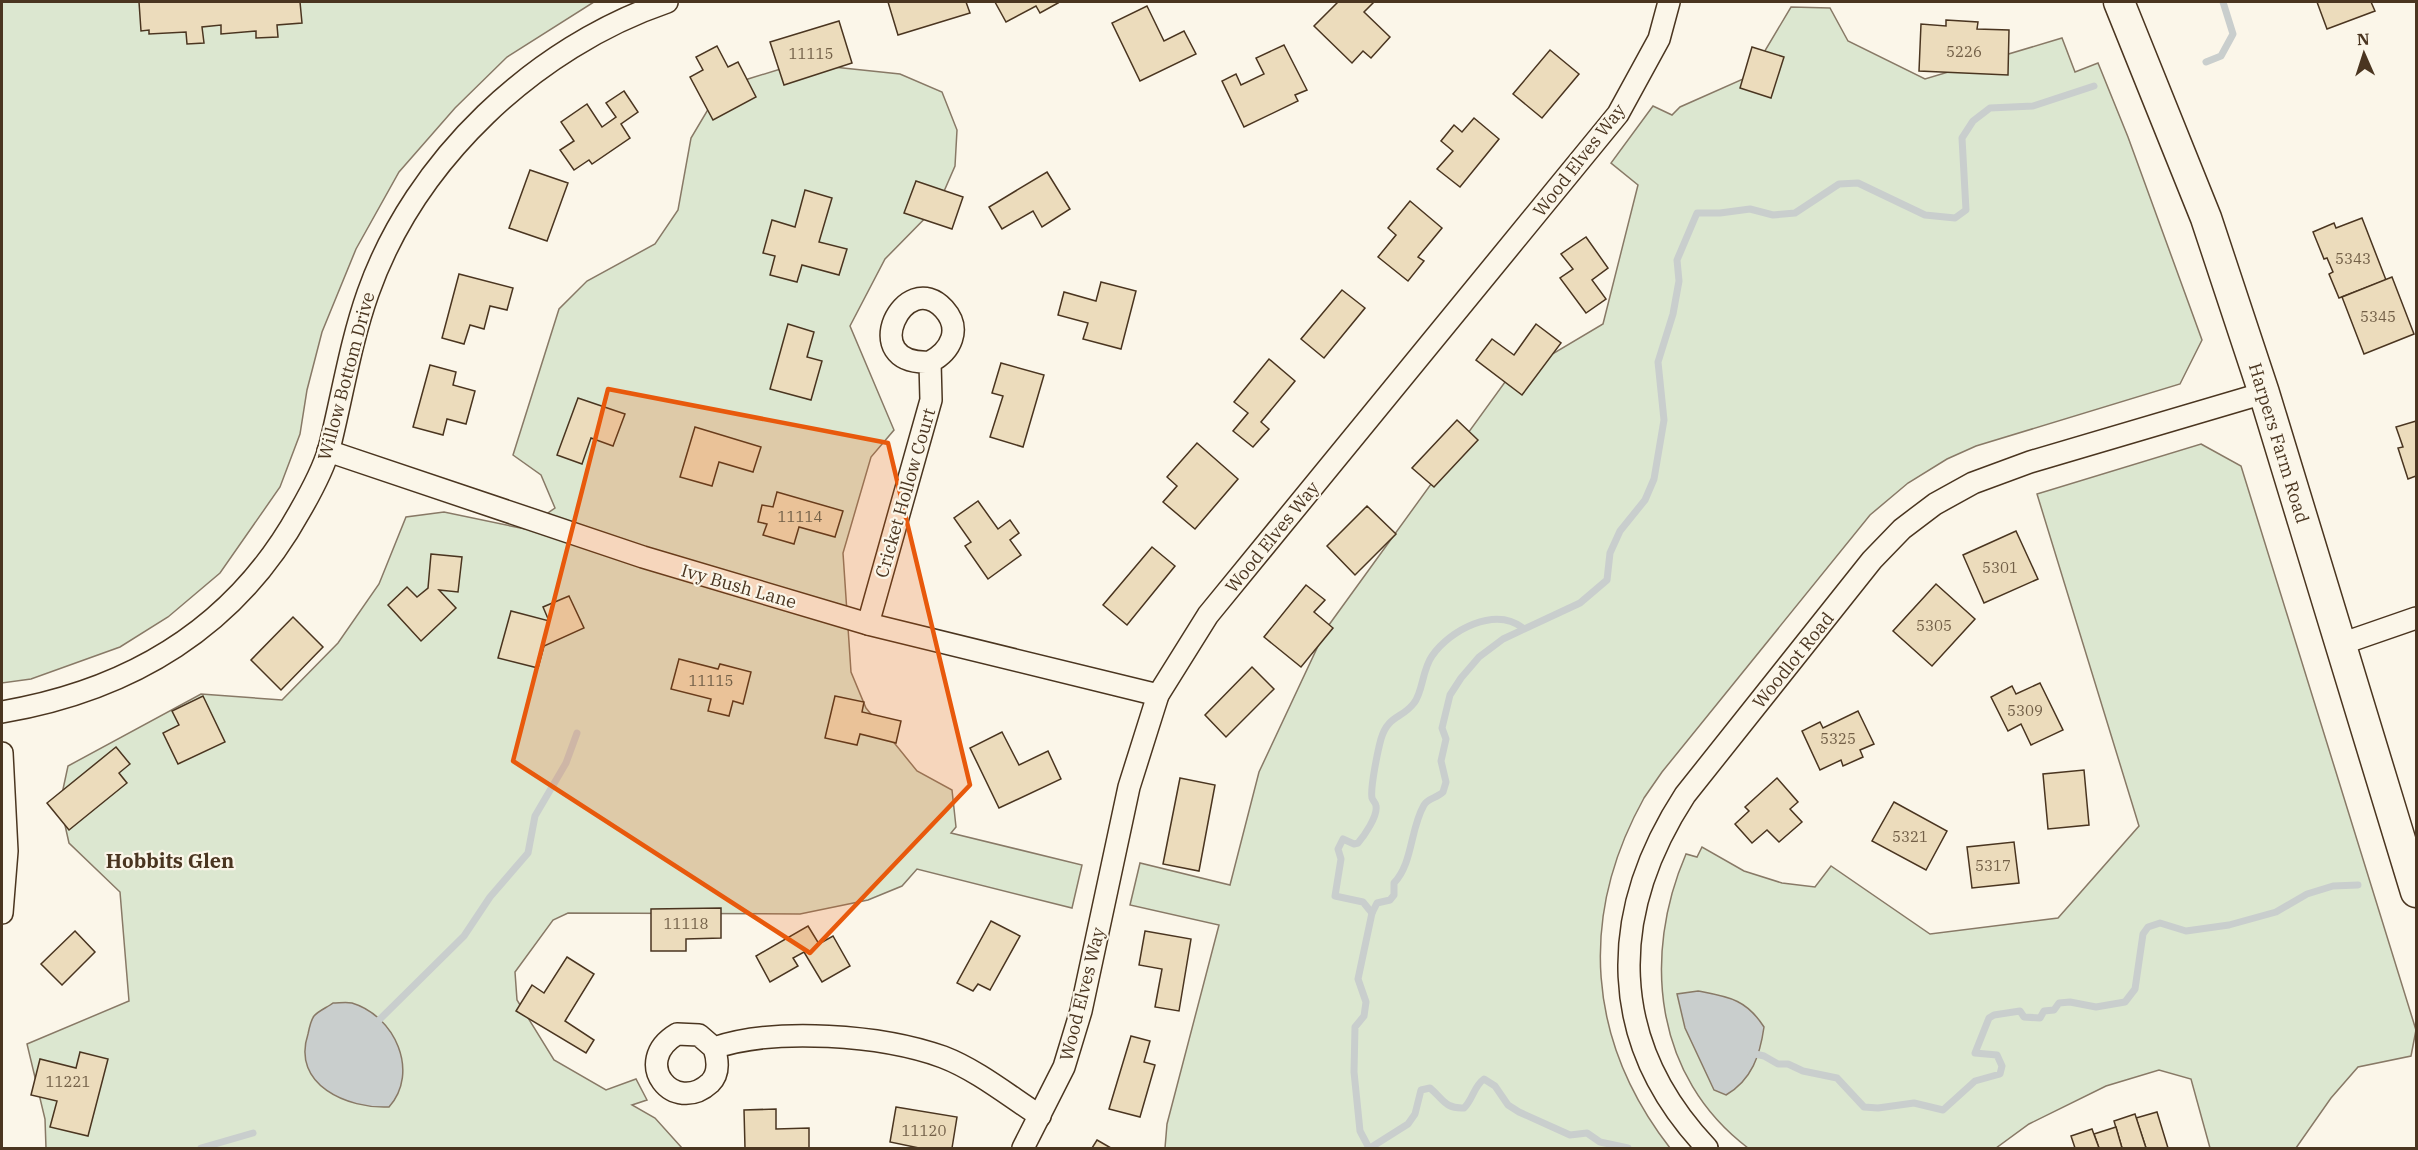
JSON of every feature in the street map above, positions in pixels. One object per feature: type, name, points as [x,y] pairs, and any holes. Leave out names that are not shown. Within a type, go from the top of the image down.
[{"type":"main road","name":"Harpers Farm Road","points":[[2120,2],[2206,218],[2264,393],[2416,892]]},
{"type":"street","name":"Willow Bottom Drive","points":[[2,712],[37,706],[114,680],[160,658],[229,605],[286,537],[328,451],[349,357],[368,292],[385,254],[426,184],[482,118],[545,66],[584,39],[667,2]]},
{"type":"street","name":"Wood Elves Way","points":[[1023,1149],[1065,1067],[1081,1011],[1129,787],[1158,695],[1216,606],[1618,114],[1659,39],[1669,2]]},
{"type":"street","name":"Cricket Hollow Court","points":[[868,624],[931,400],[930,362]]},
{"type":"street","name":"Woodlot Road","points":[[1707,1149],[1681,1120],[1658,1082],[1644,1049],[1629,988],[1629,950],[1635,909],[1647,865],[1663,829],[1685,795],[1872,560],[1902,529],[1935,504],[1973,483],[2030,462],[2264,393]]},
{"type":"street","name":"Ivy Bush Lane","points":[[328,451],[643,557],[868,624],[1158,695]]},
{"type":"street","points":[[2341,644],[2416,618]]},
{"type":"street","points":[[2,753],[7,851],[2,914]]},
{"type":"street","points":[[714,1048],[738,1040],[759,1037],[838,1037],[909,1048],[944,1058],[1040,1116]]},
{"type":"highlighted area","points":[[608,389],[888,443],[970,785],[810,953],[513,761]]},
{"type":"green space","points":[[2,2],[594,2],[507,57],[455,108],[399,172],[356,249],[322,332],[307,390],[300,434],[280,487],[220,573],[168,617],[120,647],[31,679],[2,683]]},
{"type":"green space","points":[[1791,7],[1830,8],[1848,41],[1925,79],[2062,38],[2075,72],[2098,63],[2128,137],[2202,340],[2180,384],[1976,446],[1947,459],[1908,483],[1870,515],[1662,772],[1644,798],[1623,843],[1609,888],[1601,933],[1601,978],[1608,1022],[1622,1065],[1642,1107],[1670,1148],[1165,1148],[1167,1124],[1219,925],[1130,905],[1140,863],[1230,885],[1259,772],[1326,629],[1505,382],[1603,324],[1638,185],[1611,163],[1653,106],[1672,115],[1680,107],[1750,76]]},
{"type":"green space","points":[[824,66],[900,74],[942,92],[957,130],[955,166],[938,205],[885,259],[850,326],[894,430],[871,457],[843,553],[851,672],[866,708],[917,771],[952,790],[956,827],[951,833],[1082,865],[1072,908],[917,869],[902,886],[868,900],[800,914],[568,913],[553,920],[515,972],[517,1000],[554,1060],[606,1090],[636,1079],[647,1100],[632,1105],[655,1118],[682,1148],[46,1148],[45,1119],[27,1044],[129,1001],[120,892],[69,843],[60,803],[68,766],[201,694],[282,700],[338,643],[379,584],[406,517],[444,512],[525,529],[555,508],[541,475],[513,455],[559,309],[587,281],[655,244],[678,210],[691,138],[713,101],[748,79],[787,67]]},
{"type":"green space","points":[[2201,444],[2241,466],[2416,1030],[2411,1056],[2358,1067],[2331,1098],[2296,1148],[2210,1148],[2191,1079],[2159,1070],[2106,1086],[2029,1124],[1996,1148],[1748,1148],[1717,1119],[1692,1086],[1675,1051],[1665,1013],[1661,973],[1664,933],[1672,893],[1686,854],[1697,857],[1702,847],[1744,871],[1782,883],[1815,887],[1831,866],[1930,934],[2058,918],[2139,826],[2037,494]]},
{"type":"shaded area","points":[[1698,991],[1736,1001],[1750,1010],[1764,1027],[1753,1066],[1742,1082],[1726,1095],[1714,1090],[1685,1028],[1677,994]]},
{"type":"shaded area","points":[[333,1003],[352,1003],[367,1010],[391,1032],[402,1062],[402,1078],[398,1093],[389,1107],[357,1104],[341,1098],[315,1080],[308,1067],[305,1052],[312,1020],[316,1014]]},
{"type":"building","points":[[139,2],[300,2],[302,23],[277,25],[278,37],[256,38],[256,31],[221,34],[221,25],[202,27],[204,43],[187,44],[186,32],[149,34],[149,30],[141,31]]},
{"type":"building","points":[[888,2],[966,2],[970,13],[898,35]]},
{"type":"building","points":[[995,2],[1058,3],[1040,13],[1036,6],[1006,22]]},
{"type":"building","points":[[1338,2],[1374,2],[1364,12],[1390,37],[1371,58],[1363,51],[1352,63],[1314,26]]},
{"type":"building","points":[[2317,2],[2371,2],[2375,11],[2327,29]]},
{"type":"building","points":[[1147,6],[1164,41],[1184,31],[1196,54],[1140,81],[1112,23]]},
{"type":"building","points":[[1946,20],[1978,22],[1977,29],[2009,30],[2008,75],[1919,71],[1921,24],[1946,26]]},
{"type":"building","points":[[839,21],[852,63],[784,85],[770,42]]},
{"type":"building","points":[[1284,45],[1307,90],[1295,95],[1298,101],[1244,127],[1222,81],[1236,74],[1241,85],[1264,74],[1256,58]]},
{"type":"building","points":[[717,46],[728,67],[738,62],[756,97],[713,120],[690,77],[703,70],[696,57]]},
{"type":"building","points":[[1752,47],[1784,57],[1771,98],[1740,88]]},
{"type":"building","points":[[1550,50],[1579,74],[1542,118],[1513,94]]},
{"type":"building","points":[[624,91],[638,112],[621,124],[630,138],[592,164],[589,160],[574,170],[560,150],[574,141],[561,122],[587,104],[602,127],[616,117],[606,103]]},
{"type":"building","points":[[1474,118],[1499,139],[1460,187],[1437,169],[1453,151],[1441,141],[1454,125],[1462,132]]},
{"type":"building","points":[[530,170],[568,183],[547,241],[509,228]]},
{"type":"building","points":[[1047,172],[1070,209],[1042,227],[1033,211],[1002,229],[989,207]]},
{"type":"building","points":[[916,181],[963,197],[952,229],[904,213]]},
{"type":"building","points":[[805,190],[832,198],[819,242],[847,249],[839,275],[802,265],[797,282],[770,275],[775,256],[763,253],[772,220],[795,227]]},
{"type":"building","points":[[1410,201],[1442,228],[1418,257],[1424,261],[1408,281],[1378,257],[1396,235],[1388,228]]},
{"type":"building","points":[[2362,218],[2386,280],[2339,298],[2329,274],[2333,272],[2327,258],[2324,259],[2313,232],[2334,223],[2336,228]]},
{"type":"building","points":[[1586,237],[1608,268],[1592,280],[1606,299],[1586,313],[1560,278],[1573,269],[1561,254]]},
{"type":"building","points":[[459,274],[513,288],[507,310],[490,306],[484,329],[470,325],[464,344],[442,338]]},
{"type":"building","points":[[2392,277],[2414,334],[2364,354],[2342,297]]},
{"type":"building","points":[[1101,282],[1136,291],[1121,349],[1083,339],[1088,323],[1058,315],[1064,292],[1096,301]]},
{"type":"building","points":[[1342,290],[1365,308],[1324,358],[1301,339]]},
{"type":"building","points":[[788,324],[814,332],[807,357],[822,361],[811,400],[770,389]]},
{"type":"building","points":[[1536,324],[1561,343],[1522,395],[1476,360],[1492,339],[1514,355]]},
{"type":"building","points":[[1269,359],[1295,381],[1261,422],[1269,429],[1253,447],[1233,431],[1248,413],[1234,402]]},
{"type":"building","points":[[1001,363],[1044,375],[1023,447],[990,437],[1003,396],[992,393]]},
{"type":"building","points":[[430,365],[456,372],[453,385],[475,391],[466,424],[447,419],[443,435],[413,427]]},
{"type":"building","points":[[578,398],[625,414],[613,446],[591,438],[582,464],[557,455]]},
{"type":"building","points":[[1457,420],[1478,440],[1434,487],[1412,468]]},
{"type":"building","points":[[2416,421],[2416,476],[2408,479],[2398,448],[2403,447],[2396,427]]},
{"type":"building","points":[[695,427],[761,447],[753,472],[719,462],[712,486],[680,477]]},
{"type":"building","points":[[1197,443],[1238,479],[1195,529],[1163,502],[1177,486],[1167,477]]},
{"type":"building","points":[[777,492],[843,511],[835,537],[799,527],[794,544],[763,535],[767,524],[758,522],[762,505],[773,507]]},
{"type":"building","points":[[978,501],[998,529],[1010,520],[1019,533],[1010,540],[1021,555],[988,579],[965,546],[971,542],[954,518]]},
{"type":"building","points":[[1367,506],[1396,534],[1355,575],[1327,546]]},
{"type":"building","points":[[2016,531],[2038,579],[1984,603],[1963,555]]},
{"type":"building","points":[[1152,547],[1175,566],[1127,625],[1103,605]]},
{"type":"building","points":[[431,554],[462,557],[458,592],[439,590],[456,608],[421,641],[388,605],[407,587],[417,597],[428,588]]},
{"type":"building","points":[[1936,584],[1975,619],[1932,666],[1893,631]]},
{"type":"building","points":[[1306,585],[1325,600],[1314,612],[1333,628],[1301,667],[1264,637]]},
{"type":"building","points":[[569,596],[584,628],[544,646],[538,668],[498,658],[511,611],[549,621],[543,607]]},
{"type":"building","points":[[293,617],[323,647],[281,690],[251,660]]},
{"type":"building","points":[[679,659],[718,669],[720,664],[751,672],[743,704],[733,701],[729,716],[708,711],[711,699],[671,689]]},
{"type":"building","points":[[1252,667],[1274,689],[1226,737],[1205,715]]},
{"type":"building","points":[[2040,683],[2063,730],[2031,745],[2021,724],[2008,731],[1991,697],[2012,686],[2016,694]]},
{"type":"building","points":[[203,696],[225,742],[178,764],[163,733],[179,725],[172,711]]},
{"type":"building","points":[[835,696],[864,702],[862,712],[901,721],[896,743],[860,734],[857,745],[825,738]]},
{"type":"building","points":[[1858,711],[1874,744],[1860,750],[1863,757],[1843,766],[1841,760],[1820,770],[1802,731],[1820,722],[1823,728]]},
{"type":"building","points":[[1002,732],[1019,765],[1048,751],[1061,779],[999,808],[970,748]]},
{"type":"building","points":[[116,747],[130,764],[119,773],[127,783],[69,830],[47,803]]},
{"type":"building","points":[[2084,770],[2089,825],[2048,829],[2043,774]]},
{"type":"building","points":[[1180,778],[1215,785],[1199,871],[1163,864]]},
{"type":"building","points":[[1777,778],[1798,802],[1790,809],[1802,822],[1779,842],[1767,830],[1752,843],[1735,824],[1749,811],[1745,807]]},
{"type":"building","points":[[1894,802],[1947,831],[1926,870],[1872,841]]},
{"type":"building","points":[[2014,842],[2019,883],[1972,888],[1967,847]]},
{"type":"building","points":[[721,908],[721,938],[686,939],[686,951],[651,951],[651,909]]},
{"type":"building","points":[[991,921],[1020,936],[990,990],[978,984],[973,991],[957,983]]},
{"type":"building","points":[[808,926],[819,944],[833,936],[850,966],[822,982],[804,952],[793,958],[798,966],[770,982],[756,956]]},
{"type":"building","points":[[75,931],[95,952],[62,985],[41,964]]},
{"type":"building","points":[[1145,931],[1191,939],[1179,1011],[1155,1007],[1162,969],[1139,965]]},
{"type":"building","points":[[567,957],[594,974],[565,1021],[594,1040],[586,1053],[516,1011],[532,985],[544,993]]},
{"type":"building","points":[[1131,1036],[1150,1041],[1144,1062],[1155,1065],[1140,1117],[1109,1109]]},
{"type":"building","points":[[80,1052],[108,1059],[88,1136],[50,1127],[57,1101],[31,1095],[40,1059],[76,1068]]},
{"type":"building","points":[[896,1107],[957,1117],[952,1148],[919,1148],[890,1142]]},
{"type":"building","points":[[776,1109],[776,1129],[809,1128],[809,1148],[745,1148],[744,1110]]},
{"type":"building","points":[[2157,1112],[2168,1148],[2146,1148],[2136,1118]]},
{"type":"building","points":[[2135,1114],[2146,1148],[2122,1148],[2114,1121]]},
{"type":"building","points":[[2116,1127],[2122,1148],[2099,1148],[2094,1134]]},
{"type":"building","points":[[2092,1129],[2099,1148],[2075,1148],[2071,1136]]},
{"type":"building","points":[[1097,1140],[1111,1148],[1092,1148]]},
{"type":"waterway","points":[[2206,62],[2221,56],[2233,34],[2223,2]]},
{"type":"waterway","points":[[1369,1148],[1360,1131],[1354,1072],[1355,1027],[1364,1016],[1366,1002],[1358,979],[1372,913],[1377,903],[1390,900],[1394,895],[1394,883],[1405,866],[1419,814],[1426,803],[1443,792],[1446,782],[1441,761],[1446,739],[1442,728],[1450,695],[1461,678],[1479,657],[1503,639],[1580,603],[1607,580],[1610,553],[1620,531],[1645,500],[1654,479],[1664,420],[1658,362],[1673,314],[1679,281],[1677,260],[1697,213],[1750,209],[1773,215],[1795,213],[1839,184],[1858,183],[1925,215],[1955,218],[1966,210],[1962,138],[1973,121],[1990,108],[2033,106],[2094,86]]},
{"type":"waterway","points":[[1372,913],[1363,902],[1335,896],[1341,859],[1338,849],[1343,839],[1354,844],[1358,843],[1375,815],[1376,804],[1372,798],[1372,786],[1384,731],[1391,721],[1414,703],[1432,656],[1450,638],[1461,630],[1487,620],[1500,619],[1523,628]]},
{"type":"waterway","points":[[374,1025],[464,936],[490,897],[528,853],[535,816],[566,763],[577,733]]},
{"type":"waterway","points":[[1751,1053],[1764,1056],[1778,1064],[1788,1064],[1803,1071],[1837,1078],[1864,1107],[1878,1108],[1914,1103],[1943,1110],[1975,1081],[2000,1074],[2002,1066],[1997,1055],[1975,1053],[1989,1018],[1994,1015],[2020,1011],[2024,1017],[2040,1018],[2044,1011],[2054,1010],[2059,1003],[2070,1002],[2096,1007],[2125,1002],[2135,989],[2143,934],[2148,927],[2160,923],[2186,931],[2229,925],[2276,912],[2307,894],[2333,886],[2358,885]]},
{"type":"waterway","points":[[1370,1148],[1408,1124],[1415,1114],[1421,1090],[1430,1088],[1448,1105],[1464,1108],[1484,1079],[1495,1086],[1508,1105],[1519,1112],[1570,1135],[1587,1133],[1600,1142],[1628,1148]]},
{"type":"waterway","points":[[201,1148],[253,1133]]},
{"type":"district","name":"Hobbits Glen","points":[[170,860]]}]
